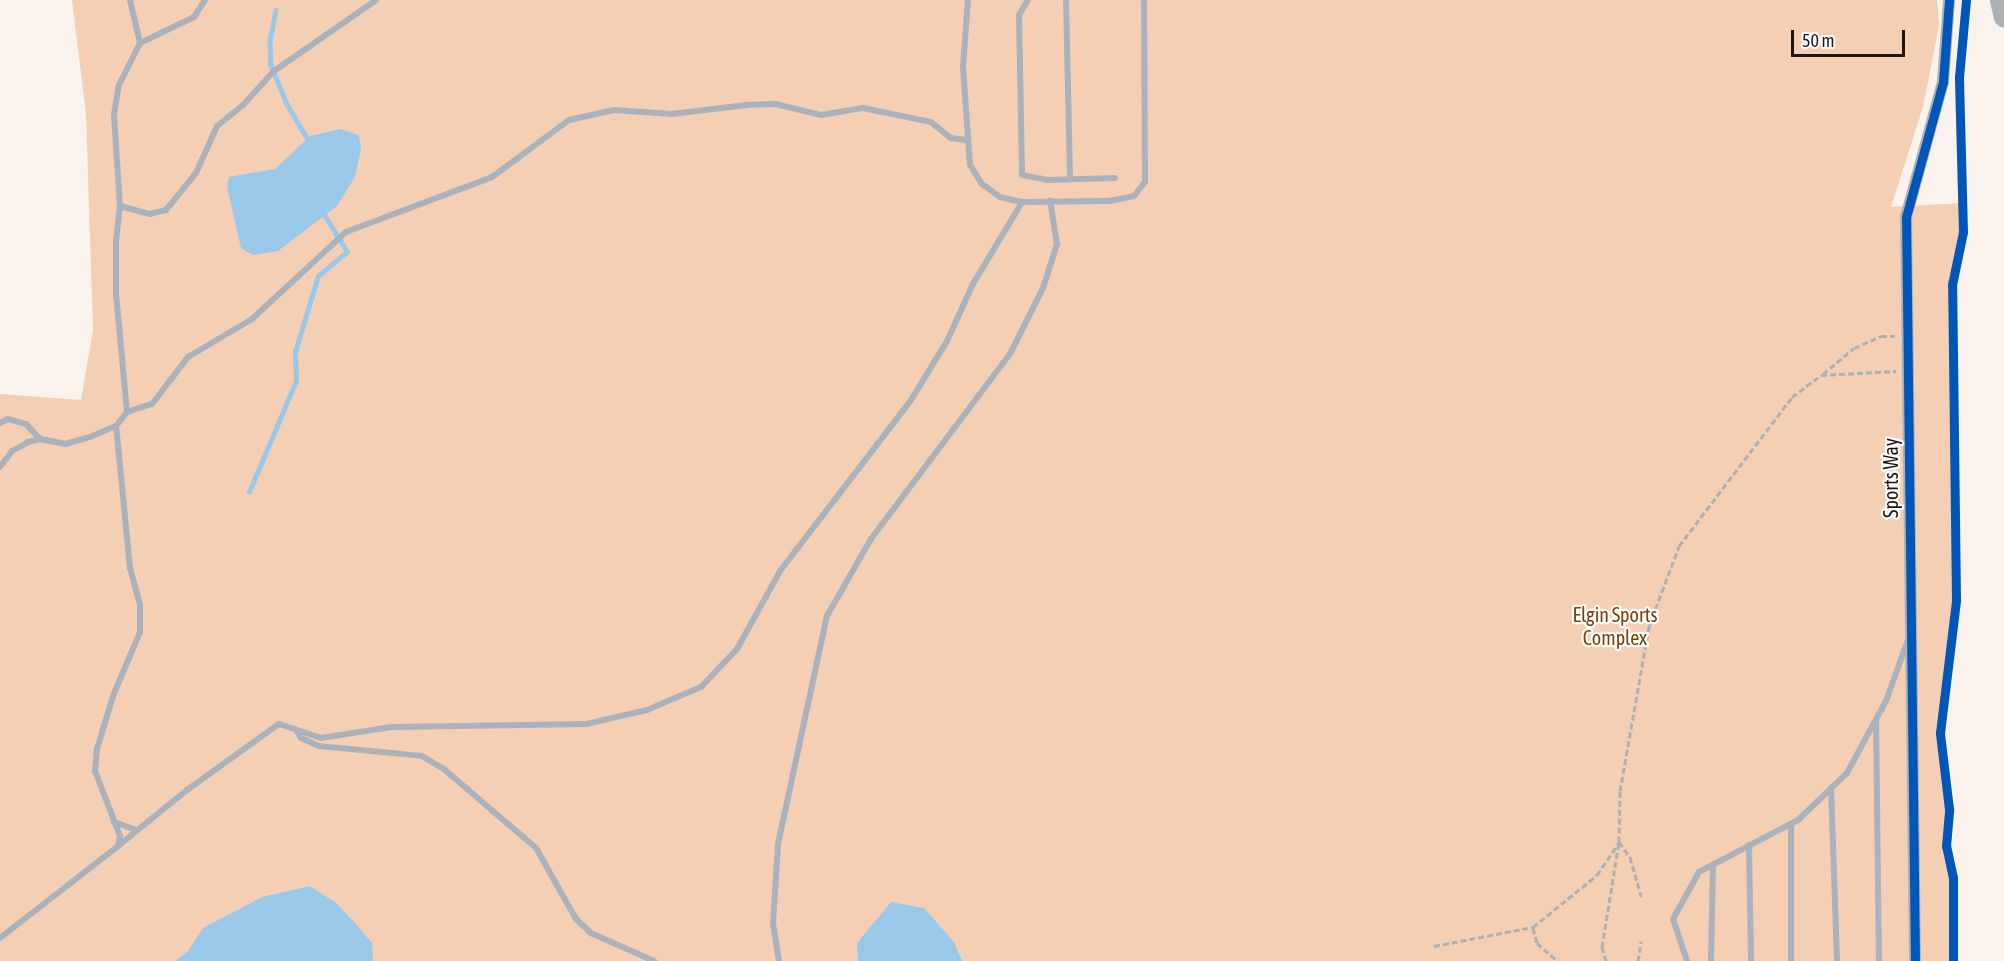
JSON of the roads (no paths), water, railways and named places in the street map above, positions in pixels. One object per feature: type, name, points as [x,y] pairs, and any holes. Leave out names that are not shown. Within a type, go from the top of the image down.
[{"type":"highway","points":[[2000,0],[2004,17]]},
{"type":"street","name":"Sports Way","points":[[1915,961],[1909,636],[1906,217],[1943,82],[1949,0]]},
{"type":"lane","points":[[130,0],[140,43]]},
{"type":"lane","points":[[127,412],[116,293],[116,242],[120,206],[114,115],[119,85],[140,43],[194,17],[205,0]]},
{"type":"lane","points":[[120,206],[150,214],[166,210],[196,173],[217,126],[243,105],[273,71],[376,0]]},
{"type":"lane","points":[[968,0],[963,67],[966,140],[970,165],[982,184],[1000,197],[1022,202],[1109,201],[1134,196],[1145,182],[1144,0]]},
{"type":"lane","points":[[1028,0],[1018,15],[1022,175],[1070,180],[1115,178]]},
{"type":"lane","points":[[1066,0],[1070,180]]},
{"type":"lane","points":[[0,466],[12,451],[40,439],[65,444],[100,434],[116,426],[127,412],[152,404],[188,357],[273,302],[312,260],[346,232],[492,177],[569,120],[614,110],[672,114],[775,104],[821,114],[863,108],[932,122],[951,138],[966,140]]},
{"type":"lane","points":[[779,961],[773,924],[778,844],[827,616],[866,546],[1010,354],[1043,288],[1057,244],[1050,201]]},
{"type":"lane","points":[[0,938],[136,830],[279,724],[321,738],[391,727],[586,724],[647,710],[701,687],[737,649],[780,571],[911,400],[947,341],[973,284],[1022,202]]},
{"type":"lane","points":[[0,423],[8,419],[26,424],[40,439]]},
{"type":"lane","points":[[116,426],[129,568],[140,605],[140,632],[113,696],[97,749],[95,771],[114,822],[118,846]]},
{"type":"lane","points":[[1687,961],[1673,919],[1699,872],[1791,824],[1847,773],[1876,718],[1909,636]]},
{"type":"lane","points":[[1876,718],[1880,961]]},
{"type":"lane","points":[[296,730],[301,738],[319,746],[422,756],[445,770],[537,848],[576,919],[591,933],[654,961]]},
{"type":"lane","points":[[1831,788],[1837,961]]},
{"type":"lane","points":[[114,822],[136,830]]},
{"type":"lane","points":[[1791,824],[1791,961]]},
{"type":"lane","points":[[1749,845],[1751,961]]},
{"type":"lane","points":[[1711,961],[1713,865]]},
{"type":"water","points":[[340,129],[359,135],[361,149],[355,177],[337,206],[278,251],[253,255],[241,248],[227,187],[229,177],[275,169],[310,136]]},
{"type":"water","points":[[310,886],[336,903],[372,943],[373,961],[175,961],[188,951],[203,928],[262,897]]},
{"type":"water","points":[[891,902],[924,908],[954,942],[962,961],[858,961],[857,943]]},
{"type":"waterway","points":[[276,10],[270,41],[271,65],[287,104],[310,143]]},
{"type":"waterway","points":[[249,492],[296,381],[295,352],[318,276],[347,252],[323,213]]},
{"type":"park label","name":"Elgin Sports Complex","points":[[1615,626]]}]
